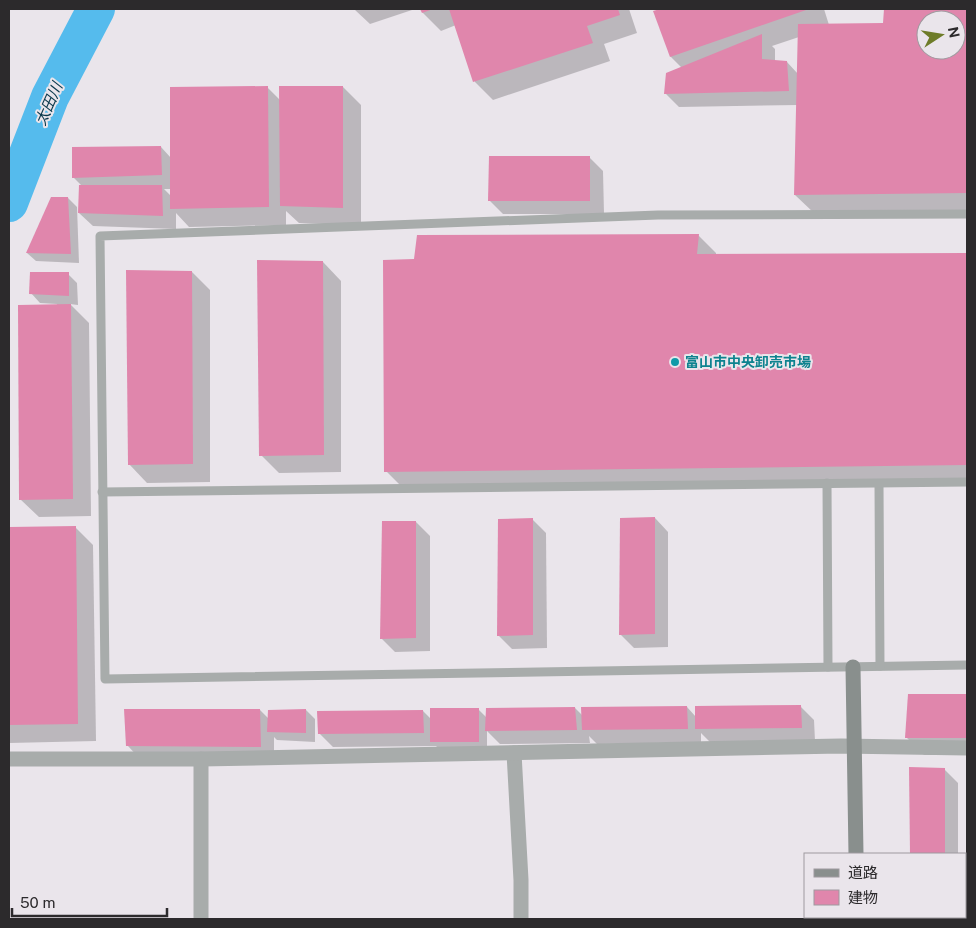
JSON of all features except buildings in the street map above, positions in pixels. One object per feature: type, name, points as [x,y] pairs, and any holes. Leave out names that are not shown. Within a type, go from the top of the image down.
[{"type":"street","points":[[853,667],[856,853]]},
{"type":"street","points":[[9,760],[202,759],[853,746],[967,748]]},
{"type":"street","points":[[514,753],[521,880],[521,919]]},
{"type":"street","points":[[201,919],[202,759]]},
{"type":"lane","points":[[967,214],[658,215],[100,236],[105,679],[967,665]]},
{"type":"lane","points":[[102,492],[967,482]]},
{"type":"lane","points":[[828,483],[828,667]]},
{"type":"lane","points":[[879,484],[880,666]]},
{"type":"waterway","name":"太田川","points":[[9,203],[50,97],[96,9]]},
{"type":"place","name":"富山市中央卸売市場","points":[[675,362]]}]
